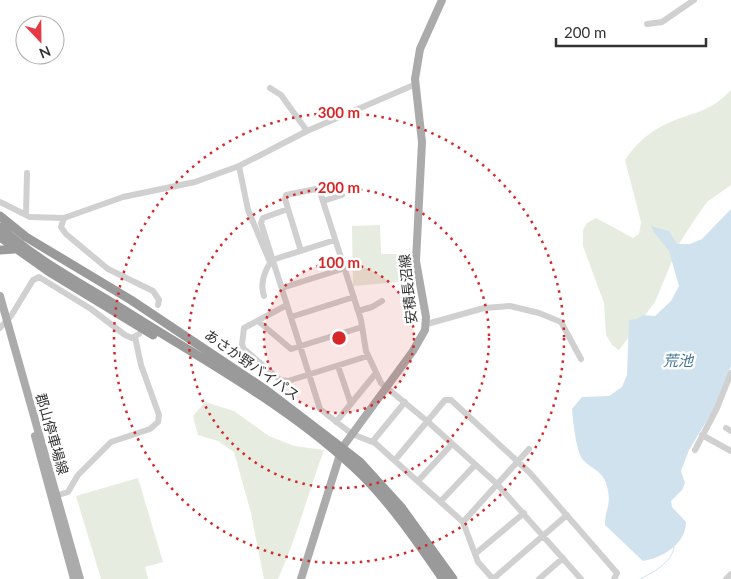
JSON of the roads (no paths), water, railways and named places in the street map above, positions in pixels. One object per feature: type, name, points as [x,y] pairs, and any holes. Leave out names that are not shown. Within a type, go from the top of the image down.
[{"type":"highway","name":"あさか野バイパス","points":[[0,216],[26,238],[131,300],[252,381],[341,452],[386,490],[453,579]]},
{"type":"highway","name":"あさか野バイパス","points":[[0,227],[60,271],[200,358],[290,416],[341,452],[378,492],[443,579]]},
{"type":"highway","points":[[0,237],[128,321],[187,354],[200,358]]},
{"type":"highway","points":[[0,250],[6,248],[18,250]]},
{"type":"highway","points":[[419,545],[438,579]]},
{"type":"highway","points":[[430,547],[459,579]]},
{"type":"main road","name":"安積長沼線","points":[[301,579],[341,452],[352,434],[419,343],[426,324],[416,261],[422,148],[416,84],[420,49],[442,0]]},
{"type":"main road","name":"郡山停車場線","points":[[0,296],[4,324]]},
{"type":"main road","name":"郡山停車場線","points":[[0,314],[80,579]]},
{"type":"main road","name":"郡山停車場線","points":[[54,497],[74,579]]},
{"type":"street","points":[[647,24],[662,22],[694,0]]},
{"type":"street","points":[[0,202],[26,215],[64,218],[123,197],[195,182],[239,166],[307,131],[416,84]]},
{"type":"street","points":[[270,88],[280,95],[307,131]]},
{"type":"street","points":[[239,166],[248,210],[282,288],[320,409],[352,434],[373,441],[463,522],[480,564],[493,579],[567,515]]},
{"type":"street","points":[[26,215],[27,173]]},
{"type":"street","points":[[301,251],[285,199],[286,195],[316,189],[320,192],[345,268],[359,313],[368,356],[376,374],[386,388],[427,421],[497,484],[581,579]]},
{"type":"street","points":[[323,201],[342,195]]},
{"type":"street","points":[[272,262],[261,223],[263,218],[288,209]]},
{"type":"street","points":[[64,218],[61,227],[66,234],[108,269],[153,291],[158,300],[158,305]]},
{"type":"street","points":[[264,296],[261,289],[264,274],[272,262],[335,240]]},
{"type":"street","points":[[282,288],[345,268]]},
{"type":"street","points":[[4,324],[33,280],[40,278],[91,309],[125,335],[137,336],[141,365],[159,415],[158,422],[150,429],[112,442],[78,475],[68,492],[54,497]]},
{"type":"street","points":[[291,317],[354,297]]},
{"type":"street","points":[[359,313],[372,308],[382,301]]},
{"type":"street","points":[[287,305],[244,328],[242,344],[244,349],[283,382],[368,356]]},
{"type":"street","points":[[426,324],[484,308],[518,307],[560,322],[581,358]]},
{"type":"street","points":[[359,313],[378,309]]},
{"type":"street","points":[[258,321],[288,348],[362,327]]},
{"type":"street","points":[[338,366],[351,404]]},
{"type":"street","points":[[695,450],[730,381],[731,373]]},
{"type":"street","points":[[336,422],[376,374]]},
{"type":"street","points":[[395,460],[445,400],[451,400],[518,461],[616,573],[614,579]]},
{"type":"street","points":[[373,441],[404,402]]},
{"type":"street","points":[[702,435],[731,451]]},
{"type":"street","points":[[418,481],[452,444]]},
{"type":"street","points":[[463,522],[529,448]]},
{"type":"street","points":[[441,501],[475,465]]},
{"type":"street","points":[[475,554],[524,513]]},
{"type":"street","points":[[539,579],[562,558]]},
{"type":"street","points":[[726,579],[731,574]]},
{"type":"water","name":"荒池","points":[[731,209],[731,366],[715,407],[689,450],[681,471],[685,483],[682,490],[671,501],[672,507],[686,522],[682,537],[672,549],[658,557],[643,561],[605,525],[609,501],[608,490],[604,479],[581,457],[575,436],[572,409],[582,397],[609,396],[622,387],[627,375],[629,320],[637,319],[643,315],[655,316],[671,301],[679,286],[669,251],[651,226],[669,231],[677,244],[690,244],[702,239]]},
{"type":"waterway","points":[[640,579],[666,562],[670,558],[674,547]]}]
